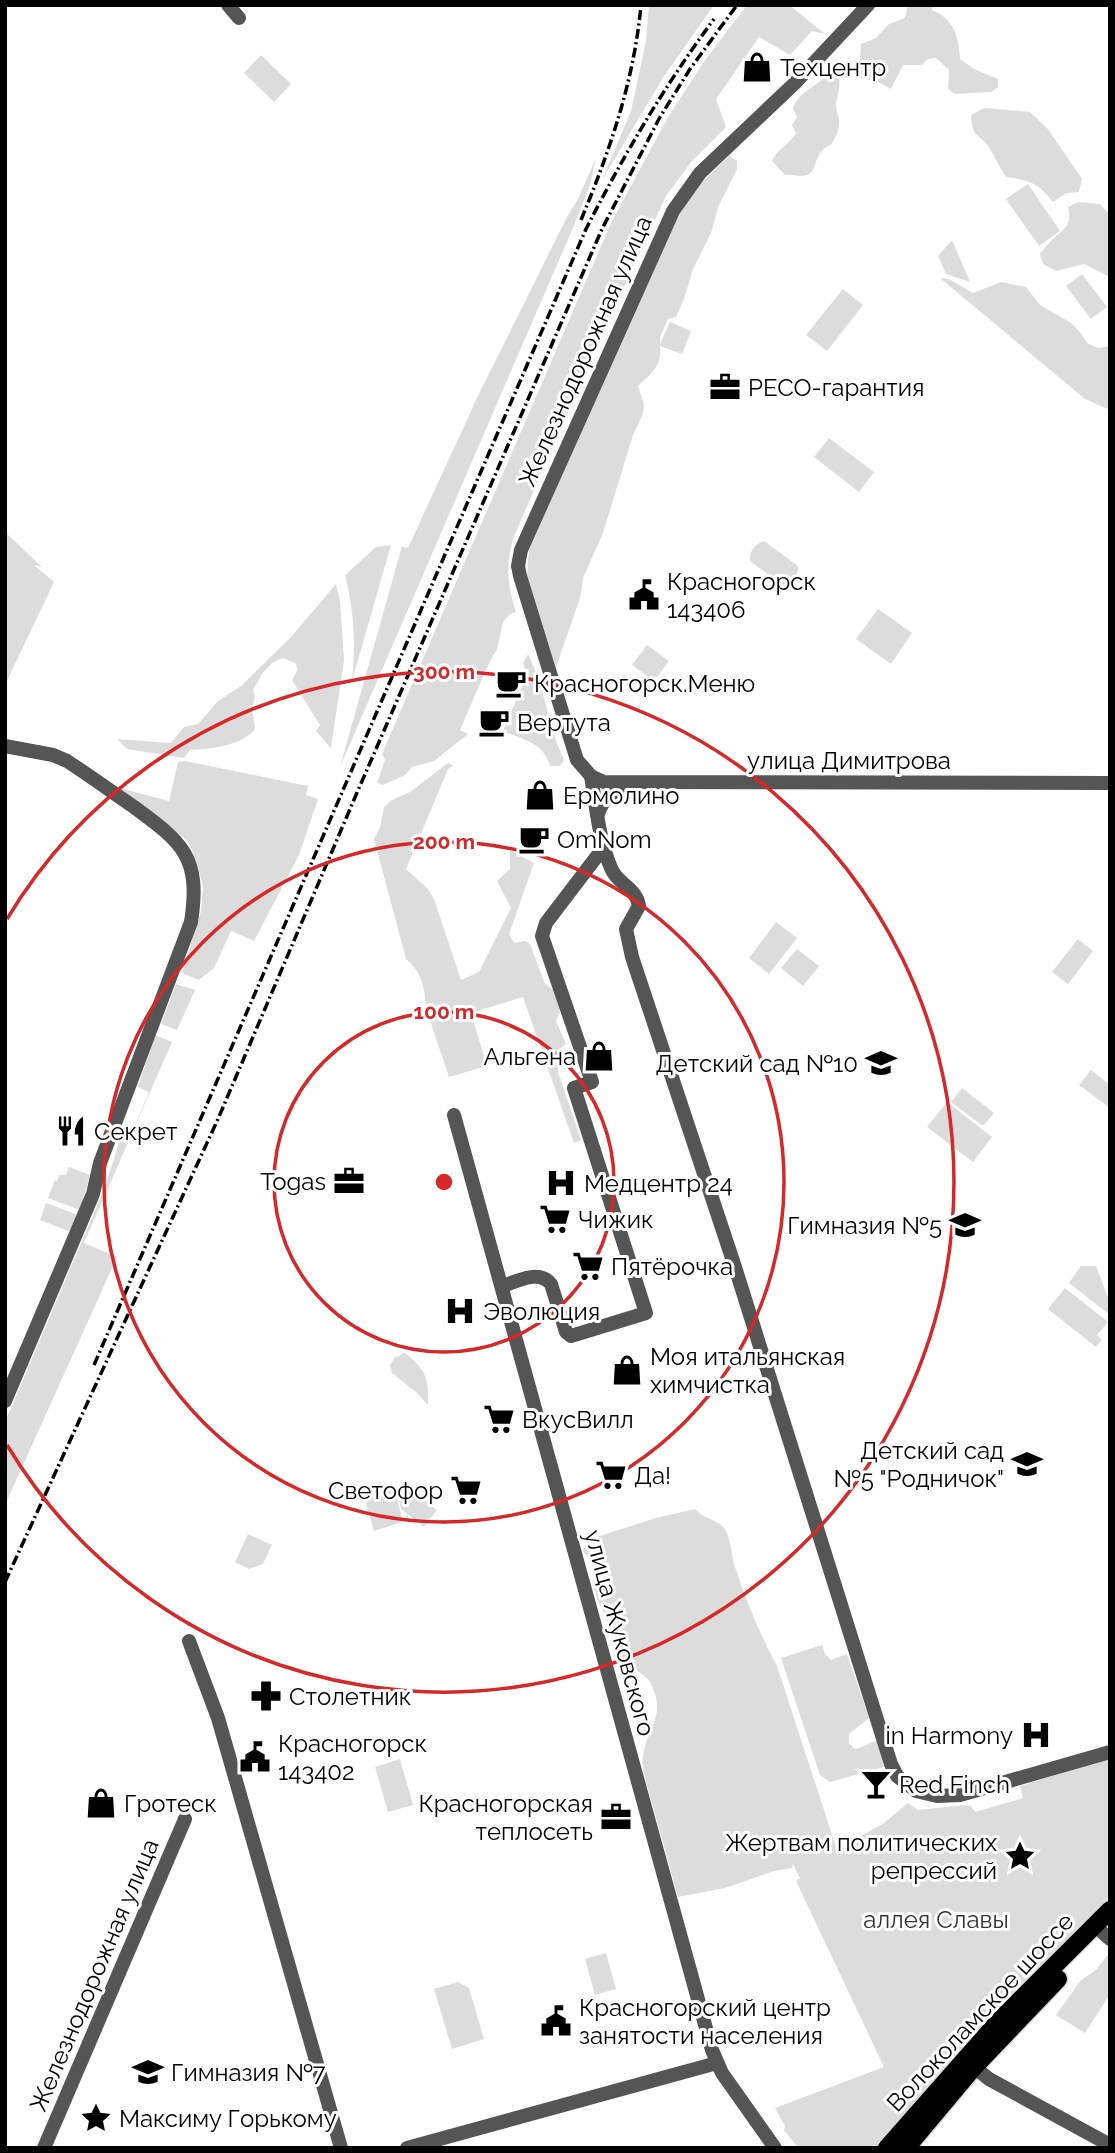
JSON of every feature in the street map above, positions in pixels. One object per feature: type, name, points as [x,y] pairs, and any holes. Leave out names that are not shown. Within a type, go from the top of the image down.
[{"type":"main road","name":"Волоколамское шоссе","points":[[887,2148],[999,2022],[1110,1910]]},
{"type":"main road","name":"Волоколамское шоссе","points":[[906,2148],[974,2067],[1107,1933]]},
{"type":"street","points":[[228,5],[239,18]]},
{"type":"street","name":"Железнодорожная улица","points":[[591,776],[576,760],[541,648],[518,566],[522,550],[653,254],[681,198],[705,167],[795,83],[868,5]]},
{"type":"street","points":[[5,746],[53,755],[67,761],[164,829],[181,846],[187,857],[194,885],[194,901],[191,922],[100,1163],[93,1194],[5,1401]]},
{"type":"street","points":[[591,776],[604,847],[615,876],[638,898],[639,906],[628,923],[626,935],[731,1254],[850,1638],[897,1776],[916,1791],[937,1796],[960,1795],[1110,1752]]},
{"type":"street","name":"улица Димитрова","points":[[591,776],[604,782],[629,783],[1110,783]]},
{"type":"street","points":[[598,814],[608,797],[629,783]]},
{"type":"street","points":[[503,1286],[537,1275],[547,1279],[566,1332],[571,1336],[646,1313],[574,1088],[592,1082],[542,936],[546,923],[604,847]]},
{"type":"street","name":"улица Жуковского","points":[[454,1115],[683,1951],[717,2063],[775,2148]]},
{"type":"street","points":[[189,1641],[218,1718],[341,2148]]},
{"type":"street","name":"Железнодорожная улица","points":[[44,2148],[185,1819]]},
{"type":"street","points":[[407,2148],[717,2063]]},
{"type":"street","points":[[974,2067],[989,2079],[1110,2145]]},
{"type":"green space","points":[[649,5],[714,5],[664,76],[602,180],[631,111],[646,41]]},
{"type":"green space","points":[[747,5],[789,5],[825,34],[812,31],[790,55],[759,37],[716,99],[726,127],[692,161],[666,196],[515,534],[508,573],[516,612],[503,622],[497,649],[460,730],[468,734],[434,761],[412,767],[405,775],[383,785],[377,783],[385,760],[382,754],[611,223],[667,119],[703,63]]},
{"type":"green space","points":[[908,5],[933,5],[932,10],[946,18],[954,30],[960,59],[974,69],[998,79],[998,87],[991,92],[955,94],[948,89],[949,70],[936,58],[928,59],[921,65],[903,65],[891,89],[876,81],[859,78],[861,44],[876,38],[889,24],[905,18]]},
{"type":"green space","points":[[261,55],[291,84],[274,102],[244,73]]},
{"type":"green space","points":[[831,70],[836,70],[839,82],[836,104],[839,123],[836,136],[831,145],[820,153],[812,172],[802,176],[785,175],[772,161],[796,133],[792,125],[797,117],[793,109],[800,97]]},
{"type":"green space","points":[[984,108],[1030,112],[1048,129],[1082,179],[1079,192],[1067,193],[1053,202],[1043,190],[1033,184],[1006,177],[989,147],[973,128],[971,115]]},
{"type":"green space","points":[[729,156],[737,161],[737,169],[719,205],[711,233],[693,269],[684,299],[676,317],[668,319],[660,337],[660,344],[670,322],[691,331],[682,354],[660,346],[657,364],[638,386],[644,404],[643,414],[633,435],[603,533],[583,578],[580,598],[556,667],[527,577],[529,549],[676,220],[699,185]]},
{"type":"green space","points":[[596,158],[590,185],[575,223],[340,767],[402,546],[408,548],[477,398]]},
{"type":"green space","points":[[1028,184],[1060,231],[1039,246],[1006,199]]},
{"type":"green space","points":[[1078,202],[1100,204],[1110,215],[1110,277],[1084,264],[1056,271],[1043,264],[1040,254],[1066,227],[1069,221],[1068,207]]},
{"type":"green space","points":[[952,240],[970,282],[946,274],[938,256]]},
{"type":"green space","points":[[1082,274],[1107,307],[1091,319],[1066,286]]},
{"type":"green space","points":[[940,278],[949,279],[973,293],[1001,282],[1026,287],[1040,305],[1071,323],[1087,343],[1098,348],[1110,346],[1110,410],[1085,399]]},
{"type":"green space","points":[[843,289],[863,305],[827,351],[806,335]]},
{"type":"green space","points":[[829,438],[874,472],[859,492],[814,457]]},
{"type":"green space","points":[[5,532],[42,567],[34,565],[54,582],[5,685]]},
{"type":"green space","points":[[764,541],[798,566],[796,576],[789,583],[783,586],[750,561],[753,548]]},
{"type":"green space","points":[[391,545],[352,681],[353,628],[345,575],[376,547]]},
{"type":"green space","points":[[336,584],[340,601],[344,660],[331,748],[316,731],[320,725],[292,680],[298,669],[295,663],[283,658],[272,663],[253,690],[255,729],[234,743],[190,750],[184,758],[127,749],[117,739],[171,743],[184,727],[198,724],[218,701],[241,686],[291,637]]},
{"type":"green space","points":[[878,609],[912,633],[891,664],[856,639]]},
{"type":"green space","points":[[647,645],[669,661],[654,681],[632,665]]},
{"type":"green space","points":[[528,654],[564,760],[560,766],[550,766],[543,752],[537,747],[503,731],[523,684],[529,681],[523,663]]},
{"type":"green space","points":[[185,761],[308,786],[306,795],[318,799],[299,855],[254,941],[231,931],[214,968],[199,980],[182,973],[201,911],[203,888],[190,845],[182,836],[112,786],[169,801],[178,762]]},
{"type":"green space","points":[[448,763],[453,766],[448,769],[406,869],[428,889],[434,899],[461,980],[479,972],[511,908],[497,881],[510,869],[510,850],[534,863],[509,934],[514,943],[525,941],[530,944],[545,984],[555,991],[560,1012],[556,1021],[566,1044],[557,1051],[558,1072],[581,1140],[574,1143],[523,997],[471,1013],[487,1066],[449,1077],[429,1017],[422,981],[406,959],[374,839],[380,828],[384,807],[410,792]]},
{"type":"green space","points":[[776,922],[797,938],[769,974],[749,958]]},
{"type":"green space","points":[[1078,939],[1093,951],[1068,984],[1052,972]]},
{"type":"green space","points":[[797,949],[819,966],[803,986],[781,968]]},
{"type":"green space","points":[[176,984],[195,990],[177,1030],[161,1024]]},
{"type":"green space","points":[[155,1035],[172,1042],[84,1243],[117,1257],[5,1505],[5,1422],[105,1187],[124,1127],[133,1130],[149,1092],[138,1087]]},
{"type":"green space","points":[[1091,1070],[1110,1085],[1110,1108],[1079,1085]]},
{"type":"green space","points":[[962,1088],[994,1113],[983,1126],[951,1102]]},
{"type":"green space","points":[[947,1102],[992,1137],[973,1162],[927,1127]]},
{"type":"green space","points":[[69,1167],[90,1175],[80,1210],[48,1198],[55,1180],[57,1181],[59,1175],[66,1175]]},
{"type":"green space","points":[[46,1203],[78,1215],[71,1232],[40,1220]]},
{"type":"green space","points":[[1081,1266],[1096,1266],[1110,1303],[1110,1315],[1069,1283]]},
{"type":"green space","points":[[1065,1288],[1108,1322],[1097,1335],[1102,1340],[1096,1347],[1048,1309]]},
{"type":"green space","points":[[404,1352],[425,1375],[428,1405],[392,1373],[390,1365],[395,1357]]},
{"type":"green space","points":[[406,1486],[437,1510],[424,1527],[401,1509],[398,1496]]},
{"type":"green space","points":[[394,1487],[403,1522],[374,1531],[364,1496]]},
{"type":"green space","name":"аллея Славы","points":[[695,1509],[719,1524],[727,1534],[744,1592],[777,1666],[837,1850],[884,1823],[908,1803],[918,1810],[965,1805],[971,1806],[975,1812],[1023,1798],[1020,1786],[1110,1758],[1110,1896],[996,2013],[877,2148],[801,2148],[784,2130],[785,2126],[775,2108],[884,2067],[796,1881],[800,1878],[793,1864],[792,1868],[774,1871],[725,1888],[678,1897],[643,1768],[645,1746],[657,1713],[655,1695],[645,1676],[616,1661],[610,1629],[595,1591],[593,1568],[583,1551],[587,1540],[656,1518]]},
{"type":"green space","points":[[248,1534],[272,1545],[263,1564],[249,1569],[235,1562]]},
{"type":"green space","points":[[822,1645],[831,1660],[847,1654],[869,1718],[849,1734],[849,1743],[855,1749],[878,1741],[884,1767],[830,1782],[820,1775],[781,1658]]},
{"type":"green space","points":[[400,1759],[413,1805],[388,1812],[375,1767]]},
{"type":"green space","points":[[1110,1952],[1110,1994],[1085,2033],[1056,2015],[1081,1980],[1096,1970]]},
{"type":"green space","points":[[606,1953],[616,1989],[595,1995],[585,1959]]},
{"type":"green space","points":[[458,1982],[469,1988],[484,2039],[452,2049],[434,1989]]},
{"type":"railway","points":[[581,220],[602,168],[627,88],[641,5]]},
{"type":"railway","points":[[5,1582],[218,1119],[602,229],[660,117],[690,69],[737,5]]},
{"type":"railway","points":[[94,1365],[586,229],[646,121],[714,19]]},
{"type":"place","name":"Техцентр","points":[[757,67]]},
{"type":"place","name":"РЕСО-гарантия","points":[[725,387]]},
{"type":"place","name":"Красногорск 143406","points":[[644,595]]},
{"type":"place","name":"Красногорск.Меню","points":[[511,683]]},
{"type":"place","name":"Вертута","points":[[494,722]]},
{"type":"place","name":"Ермолино","points":[[540,795]]},
{"type":"place","name":"OmNom","points":[[534,839]]},
{"type":"place","name":"Альгена","points":[[599,1056]]},
{"type":"place","name":"Детский сад №10","points":[[881,1063]]},
{"type":"place","name":"Секрет","points":[[71,1131]]},
{"type":"place","name":"Togas","points":[[349,1181]]},
{"type":"place","name":"Медцентр 24","points":[[561,1183]]},
{"type":"place","name":"Чижик","points":[[555,1219]]},
{"type":"place","name":"Гимназия №5","points":[[965,1225]]},
{"type":"place","name":"Пятёрочка","points":[[588,1266]]},
{"type":"place","name":"Эволюция","points":[[460,1311]]},
{"type":"place","name":"Моя итальянская химчистка","points":[[627,1370]]},
{"type":"place","name":"ВкусВилл","points":[[499,1419]]},
{"type":"place","name":"Детский сад №5 \"Родничок\"","points":[[1027,1464]]},
{"type":"place","name":"Да!","points":[[611,1475]]},
{"type":"place","name":"Светофор","points":[[466,1490]]},
{"type":"place","name":"Столетник","points":[[266,1696]]},
{"type":"place","name":"in Harmony","points":[[1036,1735]]},
{"type":"place","name":"Красногорск 143402","points":[[255,1757]]},
{"type":"place","name":"Red Finch","points":[[876,1784]]},
{"type":"place","name":"Гротеск","points":[[101,1803]]},
{"type":"place","name":"Красногорская теплосеть","points":[[616,1817]]},
{"type":"place","name":"Жертвам политических репрессий","points":[[1020,1856]]},
{"type":"place","name":"Красногорский центр занятости населения","points":[[556,2021]]},
{"type":"place","name":"Гимназия №7","points":[[148,2072]]},
{"type":"place","name":"Максиму Горькому","points":[[96,2118]]}]
